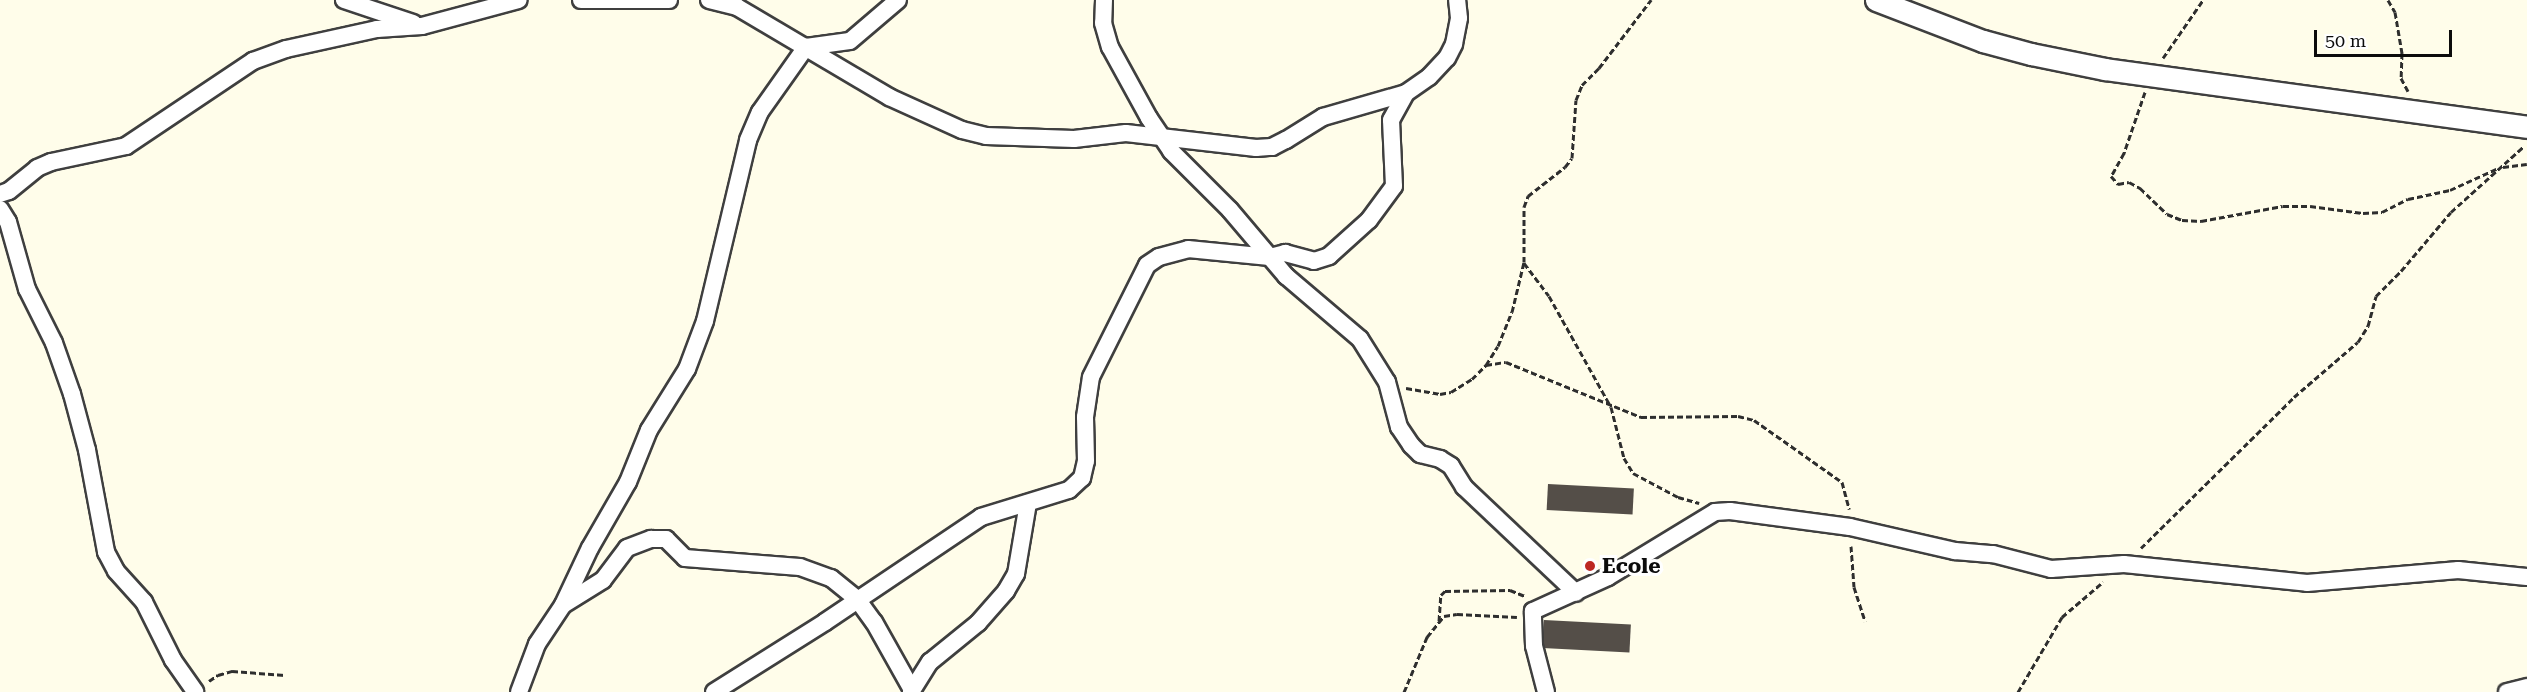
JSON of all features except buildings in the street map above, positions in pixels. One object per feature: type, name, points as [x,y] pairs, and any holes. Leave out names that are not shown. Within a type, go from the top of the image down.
[{"type":"street","points":[[344,0],[422,26]]},
{"type":"street","points":[[0,194],[9,191],[38,168],[51,162],[126,146],[253,61],[286,49],[377,29],[422,26],[519,0]]},
{"type":"street","points":[[581,0],[669,0]]},
{"type":"street","points":[[709,0],[737,7],[889,97],[962,130],[986,136],[1063,139],[1126,133],[1256,148],[1272,147],[1323,117],[1406,93],[1429,76],[1447,57],[1454,44],[1459,18],[1457,0]]},
{"type":"street","points":[[519,692],[537,644],[563,605],[590,549],[628,482],[649,430],[687,369],[705,321],[748,140],[760,112],[806,47],[850,41],[898,0]]},
{"type":"street","points":[[1104,0],[1103,23],[1110,47],[1171,151],[1230,210],[1286,276],[1360,339],[1387,382],[1400,427],[1411,446],[1420,454],[1440,459],[1451,466],[1464,487],[1576,593]]},
{"type":"street","points":[[1876,0],[1983,41],[2031,54],[2105,69],[2527,127]]},
{"type":"street","points":[[714,692],[825,622],[981,517],[1069,490],[1082,478],[1086,461],[1085,417],[1091,377],[1147,265],[1159,257],[1188,249],[1270,257],[1285,253],[1314,261],[1329,256],[1369,220],[1394,186],[1391,120],[1406,93]]},
{"type":"street","points":[[0,209],[8,222],[27,289],[54,343],[72,394],[87,450],[106,552],[116,571],[144,602],[173,660],[200,688]]},
{"type":"street","points":[[563,605],[603,580],[627,548],[651,539],[666,539],[685,558],[800,567],[831,578],[857,599],[874,622],[911,690],[930,662],[978,623],[1006,591],[1016,574],[1028,503]]},
{"type":"street","points":[[1546,692],[1534,646],[1534,613],[1640,558],[1715,512],[1730,511],[1850,527],[1955,551],[1993,554],[2051,569],[2124,564],[2307,583],[2458,570],[2527,577]]},
{"type":"street","points":[[2507,692],[2527,687]]},
{"type":"path","points":[[1387,382],[1408,389],[1440,394],[1451,392],[1472,379],[1486,365],[1498,346],[1512,312],[1524,262],[1524,207],[1528,196],[1565,167],[1572,158],[1576,100],[1582,85],[1599,68],[1651,0]]},
{"type":"path","points":[[2388,0],[2395,12],[2402,53],[2401,78],[2417,112]]},
{"type":"path","points":[[2018,692],[2062,617],[2124,564],[2294,397],[2358,342],[2368,326],[2376,296],[2401,271],[2451,212],[2527,142]]},
{"type":"path","points":[[2111,176],[2118,184],[2128,182],[2140,189],[2167,214],[2182,220],[2201,221],[2283,206],[2310,206],[2363,213],[2382,212],[2408,199],[2450,190],[2501,167],[2527,164]]},
{"type":"path","points":[[1524,262],[1549,296],[1611,407],[1624,458],[1633,473],[1678,497],[1730,511]]},
{"type":"path","points":[[1486,365],[1506,362],[1611,407],[1641,417],[1738,416],[1754,420],[1842,482],[1849,501],[1854,587],[1865,621]]},
{"type":"path","points":[[1404,692],[1427,637],[1439,621],[1457,614],[1534,613],[1523,594],[1510,590],[1452,590],[1441,595],[1439,621]]},
{"type":"path","points":[[200,688],[218,675],[232,671],[285,675]]},
{"type":"place","name":"Ecole","points":[[1590,566]]}]
